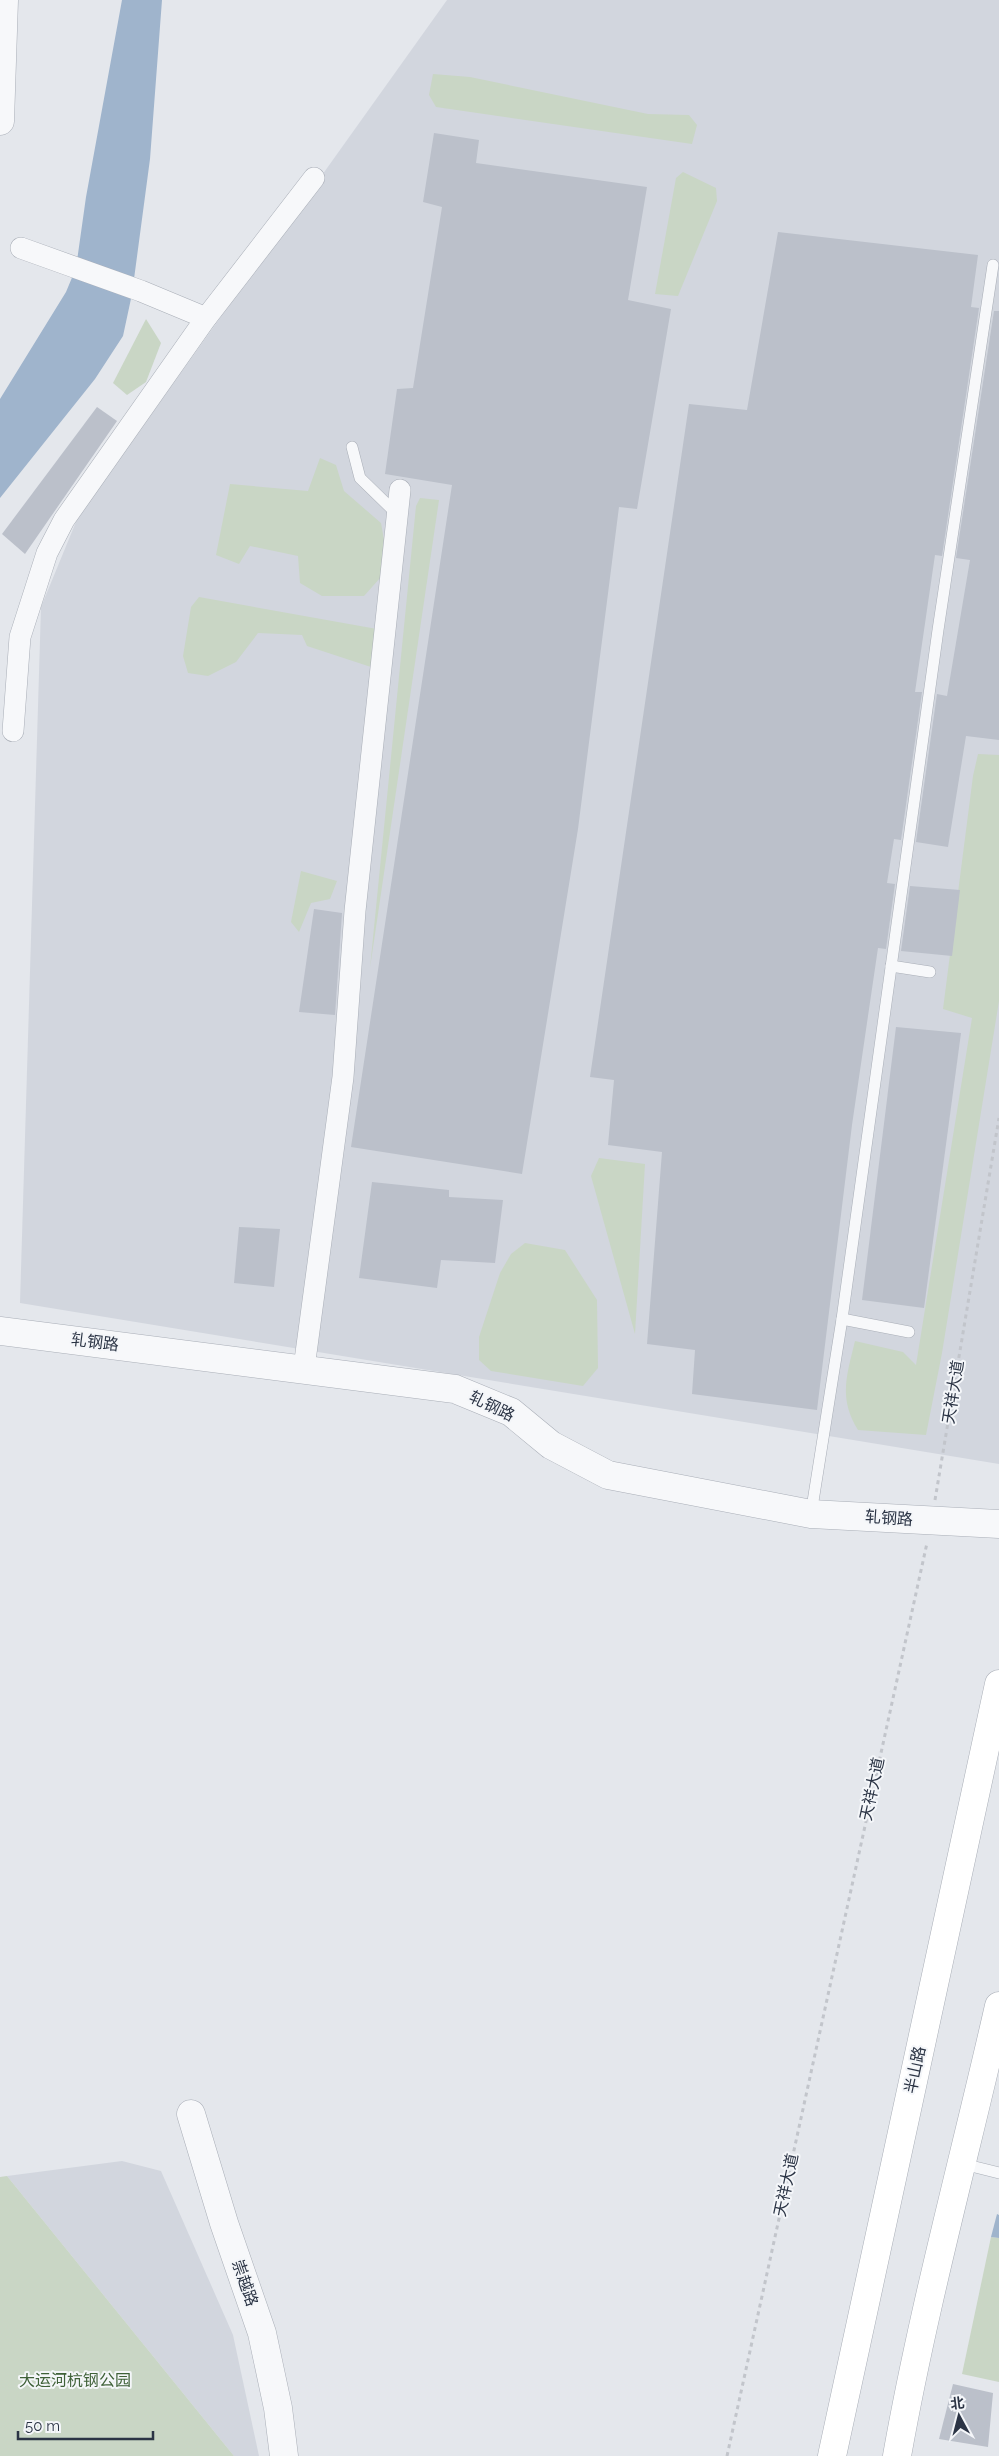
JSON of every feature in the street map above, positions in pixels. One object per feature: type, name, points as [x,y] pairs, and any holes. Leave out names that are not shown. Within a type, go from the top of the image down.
[{"type":"main road","name":"半山路","points":[[832,2456],[999,1684]]},
{"type":"main road","points":[[897,2456],[944,2230],[963,2164],[999,2006]]},
{"type":"street","points":[[0,121],[4,0]]},
{"type":"street","points":[[13,731],[20,637],[47,553],[64,520],[206,318],[314,178]]},
{"type":"street","points":[[21,248],[141,291],[206,318]]},
{"type":"street","points":[[304,1368],[342,1086],[355,911],[396,513],[400,490]]},
{"type":"street","name":"轧钢路","points":[[0,1331],[455,1388],[511,1412],[551,1445],[608,1475],[811,1514],[999,1524]]},
{"type":"street","name":"崇越路","points":[[191,2114],[224,2223],[262,2333],[278,2408],[284,2456]]},
{"type":"lane","points":[[811,1514],[842,1319],[938,630],[993,265]]},
{"type":"lane","points":[[352,447],[360,478],[396,513]]},
{"type":"lane","points":[[891,966],[930,972]]},
{"type":"lane","points":[[842,1319],[909,1332]]},
{"type":"lane","points":[[963,2164],[999,2173]]},
{"type":"path","name":"天祥大道","points":[[726,2456],[932,1521],[999,1118]]},
{"type":"shaded area","points":[[447,0],[999,0],[999,1464],[20,1303],[41,607],[78,517]]},
{"type":"shaded area","points":[[122,2161],[161,2171],[233,2335],[259,2456],[234,2456],[7,2176]]},
{"type":"green space","points":[[433,74],[470,77],[648,114],[689,115],[697,125],[692,144],[436,107],[429,95]]},
{"type":"green space","points":[[683,172],[716,188],[717,201],[678,296],[655,294],[676,178]]},
{"type":"green space","points":[[146,319],[161,343],[146,382],[127,395],[113,383]]},
{"type":"green space","points":[[320,458],[336,465],[344,491],[381,523],[384,540],[381,577],[364,596],[322,596],[300,583],[298,556],[250,546],[239,564],[216,555],[230,484],[308,491]]},
{"type":"green space","points":[[420,498],[439,500],[370,968],[416,506]]},
{"type":"green space","points":[[199,597],[377,629],[371,667],[307,646],[302,635],[258,633],[236,662],[208,676],[188,673],[183,656],[191,607]]},
{"type":"green space","points":[[978,754],[999,755],[999,1001],[942,1353],[926,1435],[858,1430],[848,1407],[846,1397],[847,1376],[855,1341],[903,1352],[916,1365],[972,1018],[943,1009],[973,776]]},
{"type":"green space","points":[[301,871],[337,881],[330,899],[311,903],[299,932],[291,922]]},
{"type":"green space","points":[[599,1158],[645,1164],[635,1334],[591,1176]]},
{"type":"green space","points":[[525,1243],[565,1250],[597,1300],[598,1368],[583,1386],[491,1371],[479,1360],[479,1337],[500,1273],[511,1254]]},
{"type":"green space","name":"大运河杭钢公园","points":[[7,2176],[234,2456],[0,2456],[0,2177]]},
{"type":"green space","points":[[991,2237],[999,2238],[999,2382],[962,2374]]},
{"type":"water","points":[[122,0],[162,0],[150,159],[132,294],[123,336],[95,379],[0,498],[0,399],[66,292],[76,268],[86,197]]},
{"type":"water","points":[[997,2214],[999,2215],[999,2238],[991,2237]]},
{"type":"building","points":[[434,133],[479,140],[476,163],[647,187],[628,300],[671,309],[637,509],[619,507],[578,829],[522,1174],[351,1147],[452,485],[385,474],[397,389],[413,388],[442,207],[423,202]]},
{"type":"building","points":[[778,232],[978,255],[971,307],[979,308],[942,556],[935,555],[915,692],[922,692],[901,840],[894,839],[887,883],[895,884],[886,949],[878,948],[852,1125],[817,1410],[692,1394],[695,1350],[647,1344],[662,1152],[608,1145],[614,1080],[590,1077],[689,404],[747,410]]},
{"type":"building","points":[[994,311],[999,311],[999,740],[966,736],[948,847],[916,842],[937,694],[947,696],[970,560],[956,558]]},
{"type":"building","points":[[97,407],[117,421],[25,554],[2,534]]},
{"type":"building","points":[[910,886],[960,890],[952,956],[901,951]]},
{"type":"building","points":[[314,909],[342,913],[335,1015],[299,1012]]},
{"type":"building","points":[[896,1027],[961,1033],[924,1308],[862,1300]]},
{"type":"building","points":[[372,1182],[449,1190],[449,1197],[503,1200],[495,1263],[441,1260],[437,1288],[359,1278]]},
{"type":"building","points":[[239,1227],[280,1229],[274,1287],[234,1283]]},
{"type":"building","points":[[953,2384],[993,2393],[988,2447],[939,2439]]}]
